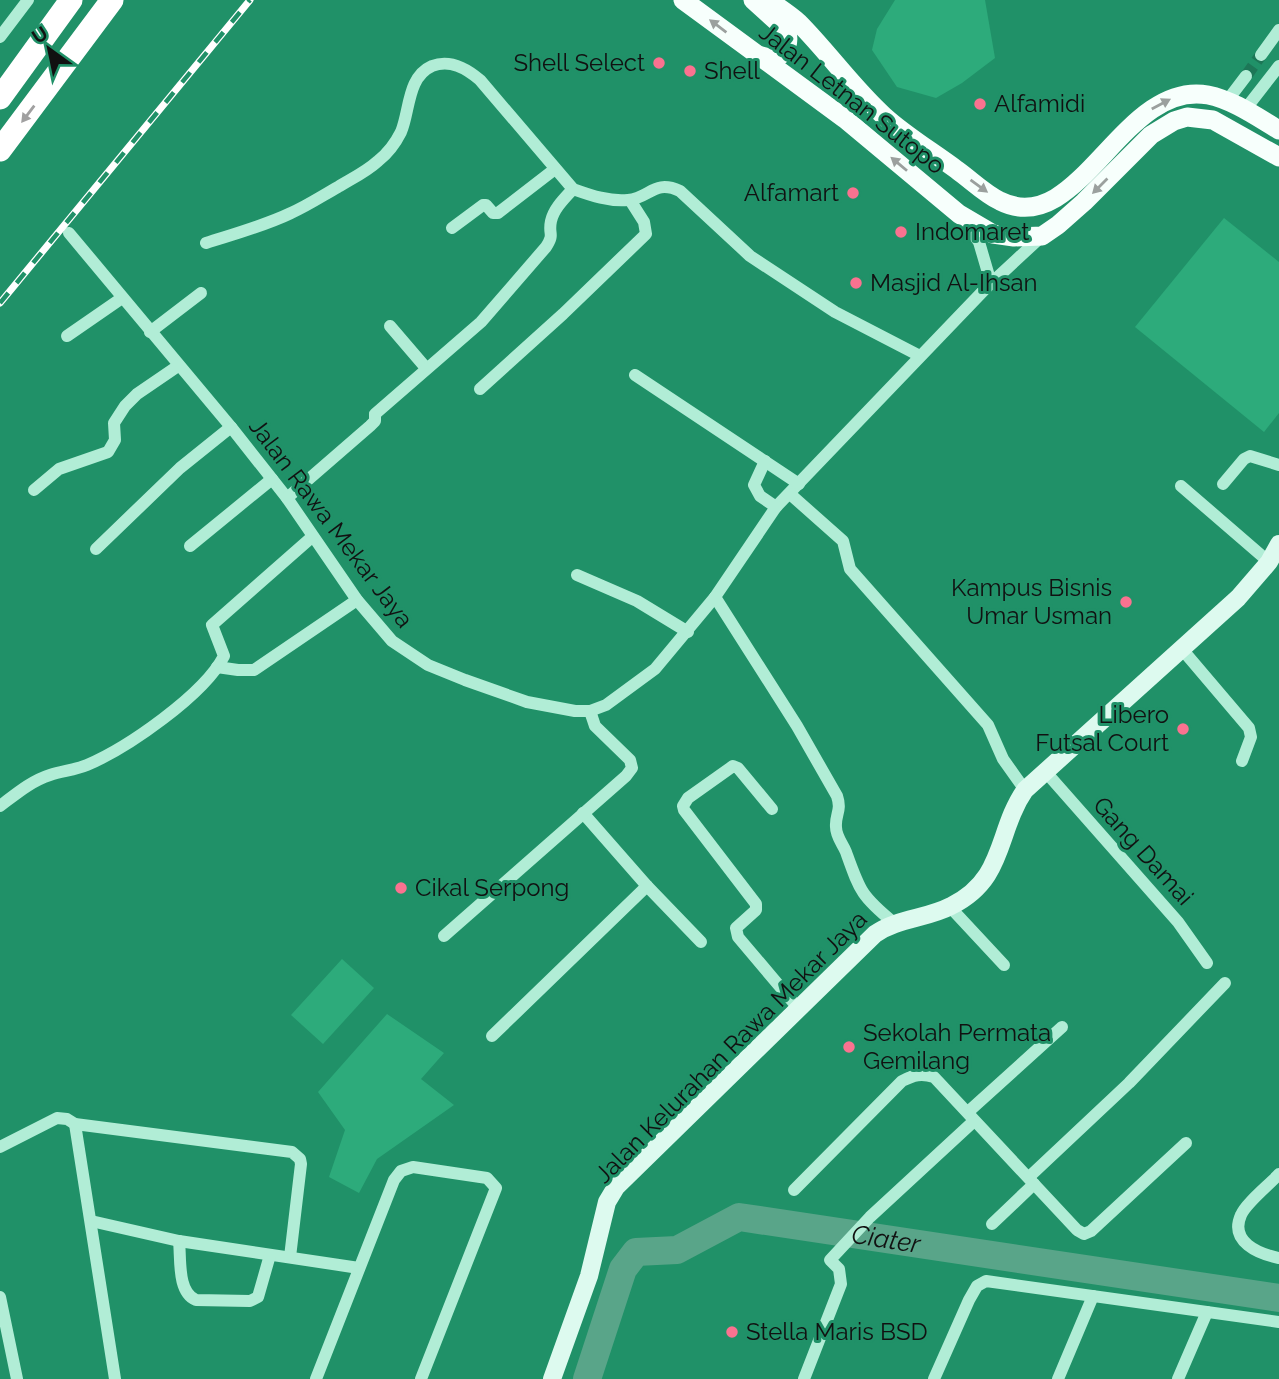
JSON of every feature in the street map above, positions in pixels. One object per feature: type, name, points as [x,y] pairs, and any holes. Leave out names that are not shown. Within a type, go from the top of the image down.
[{"type":"highway","points":[[0,98],[71,0]]},
{"type":"highway","points":[[0,150],[111,0]]},
{"type":"main road","name":"Jalan Letnan Sutopo","points":[[683,0],[845,119],[959,214],[993,234],[1014,237],[1042,236]]},
{"type":"main road","points":[[753,0],[785,29],[788,41],[786,48],[777,57],[771,59],[756,54]]},
{"type":"main road","name":"Jalan Letnan Sutopo","points":[[768,0],[796,20],[884,116],[1000,201],[1026,208],[1048,204],[1070,187],[1140,117],[1166,101],[1193,94],[1206,95],[1236,106],[1279,130]]},
{"type":"main road","points":[[1042,236],[1084,202],[1151,135],[1174,121],[1187,117],[1213,120],[1279,158]]},
{"type":"street","points":[[0,37],[28,0]]},
{"type":"street","points":[[1261,55],[1279,30]]},
{"type":"street","points":[[206,243],[290,214],[379,161],[402,130],[411,96],[422,74],[431,67],[444,63],[468,70],[480,80],[573,189],[591,196],[629,200],[660,186],[680,191],[750,256],[835,312],[920,356]]},
{"type":"street","points":[[1236,106],[1279,66]]},
{"type":"street","points":[[1236,106],[1246,76]]},
{"type":"street","points":[[452,228],[483,205],[493,213],[498,213],[555,169]]},
{"type":"street","points":[[287,498],[370,426],[375,421],[375,414],[481,322],[552,237],[551,220],[557,207],[573,189]]},
{"type":"street","points":[[480,389],[646,234],[644,222],[629,200]]},
{"type":"street","points":[[959,214],[979,242],[991,283]]},
{"type":"street","name":"Jalan Rawa Mekar Jaya","points":[[69,233],[231,427],[287,498],[357,600],[392,641],[428,665],[527,702],[575,711],[590,711]]},
{"type":"street","points":[[444,936],[632,768],[629,760],[595,726],[590,711],[606,705],[637,685],[655,669],[715,597],[776,507],[991,283],[1042,236]]},
{"type":"street","points":[[150,332],[201,293]]},
{"type":"street","points":[[67,336],[122,298]]},
{"type":"street","points":[[390,326],[426,368]]},
{"type":"street","points":[[34,490],[59,469],[108,452],[115,440],[114,423],[125,406],[137,394],[178,366]]},
{"type":"street","points":[[635,375],[799,484]]},
{"type":"street","points":[[96,549],[180,468],[231,427]]},
{"type":"street","points":[[1223,485],[1244,459],[1250,456],[1279,465]]},
{"type":"street","points":[[765,461],[754,481],[755,491],[776,507]]},
{"type":"street","points":[[190,546],[272,479]]},
{"type":"street","points":[[1181,486],[1269,562]]},
{"type":"street","points":[[790,495],[843,541],[850,569],[988,725],[1003,759],[1025,790]]},
{"type":"street","points":[[0,806],[39,779],[86,765],[143,732],[195,694],[222,661],[224,652],[212,625],[312,537]]},
{"type":"street","name":"Jalan Kelurahan Rawa Mekar Jaya","points":[[552,1379],[589,1276],[611,1194],[875,934],[894,923],[950,907],[969,895],[995,863],[1014,809],[1025,790],[1044,770],[1238,598],[1269,562],[1279,544]]},
{"type":"street","points":[[577,575],[616,590],[657,611],[688,632]]},
{"type":"street","points":[[715,597],[797,726],[836,796],[840,806],[835,826],[856,884],[874,907],[894,923]]},
{"type":"street","points":[[217,667],[254,670],[357,600]]},
{"type":"street","points":[[1181,648],[1249,728],[1251,737],[1242,761]]},
{"type":"street","points":[[772,809],[738,768],[733,766],[688,799],[683,806],[756,904],[756,911],[736,928],[738,937],[798,1008]]},
{"type":"street","name":"Gang Damai","points":[[1044,770],[1178,922],[1207,964]]},
{"type":"street","points":[[583,813],[701,942]]},
{"type":"street","points":[[492,1036],[647,886]]},
{"type":"street","points":[[950,907],[1004,965]]},
{"type":"street","points":[[992,1224],[1225,983]]},
{"type":"street","points":[[804,1379],[841,1284],[839,1269],[833,1258],[861,1226],[1062,1027]]},
{"type":"street","points":[[794,1190],[902,1081],[924,1074],[934,1077],[1077,1230],[1084,1234],[1091,1231],[1186,1143]]},
{"type":"street","points":[[0,1147],[57,1118],[67,1119],[75,1124],[292,1152],[297,1155],[301,1164],[290,1257]]},
{"type":"street","points":[[75,1124],[115,1379]]},
{"type":"street","points":[[316,1379],[394,1180],[401,1171],[413,1167],[487,1178],[496,1188],[421,1379]]},
{"type":"street","points":[[1279,1174],[1241,1214],[1238,1226],[1247,1246],[1259,1254],[1279,1258]]},
{"type":"street","points":[[91,1221],[179,1241],[359,1268]]},
{"type":"street","points":[[179,1241],[184,1288],[190,1297],[196,1300],[250,1301],[258,1297],[271,1255]]},
{"type":"street","points":[[934,1379],[969,1300],[977,1286],[986,1281],[1279,1322]]},
{"type":"street","points":[[1058,1379],[1093,1296]]},
{"type":"street","points":[[1,1304],[17,1379]]},
{"type":"street","points":[[1178,1379],[1206,1312]]},
{"type":"green space","points":[[895,0],[985,0],[995,58],[962,83],[936,98],[897,87],[872,50],[877,29]]},
{"type":"green space","points":[[1224,218],[1279,262],[1279,413],[1264,432],[1135,327]]},
{"type":"green space","points":[[342,959],[374,988],[323,1044],[291,1015]]},
{"type":"green space","points":[[387,1014],[444,1053],[421,1079],[454,1105],[377,1159],[359,1193],[329,1177],[345,1130],[318,1092]]},
{"type":"waterway","name":"Ciater","points":[[587,1379],[623,1269],[636,1252],[677,1250],[739,1217],[1279,1298]]},
{"type":"tunnel","points":[[1246,76],[1261,55]]},
{"type":"railway","points":[[0,303],[250,0]]},
{"type":"place","name":"Shell Select","points":[[659,63]]},
{"type":"place","name":"Shell","points":[[690,71]]},
{"type":"place","name":"Alfamidi","points":[[980,104]]},
{"type":"place","name":"Alfamart","points":[[853,193]]},
{"type":"place","name":"Indomaret","points":[[901,232]]},
{"type":"place","name":"Masjid Al-Ihsan","points":[[856,283]]},
{"type":"place","name":"Kampus Bisnis Umar Usman","points":[[1126,602]]},
{"type":"place","name":"Libero Futsal Court","points":[[1183,729]]},
{"type":"place","name":"Cikal Serpong","points":[[401,888]]},
{"type":"place","name":"Sekolah Permata Gemilang","points":[[849,1047]]},
{"type":"place","name":"Stella Maris BSD","points":[[732,1332]]}]
